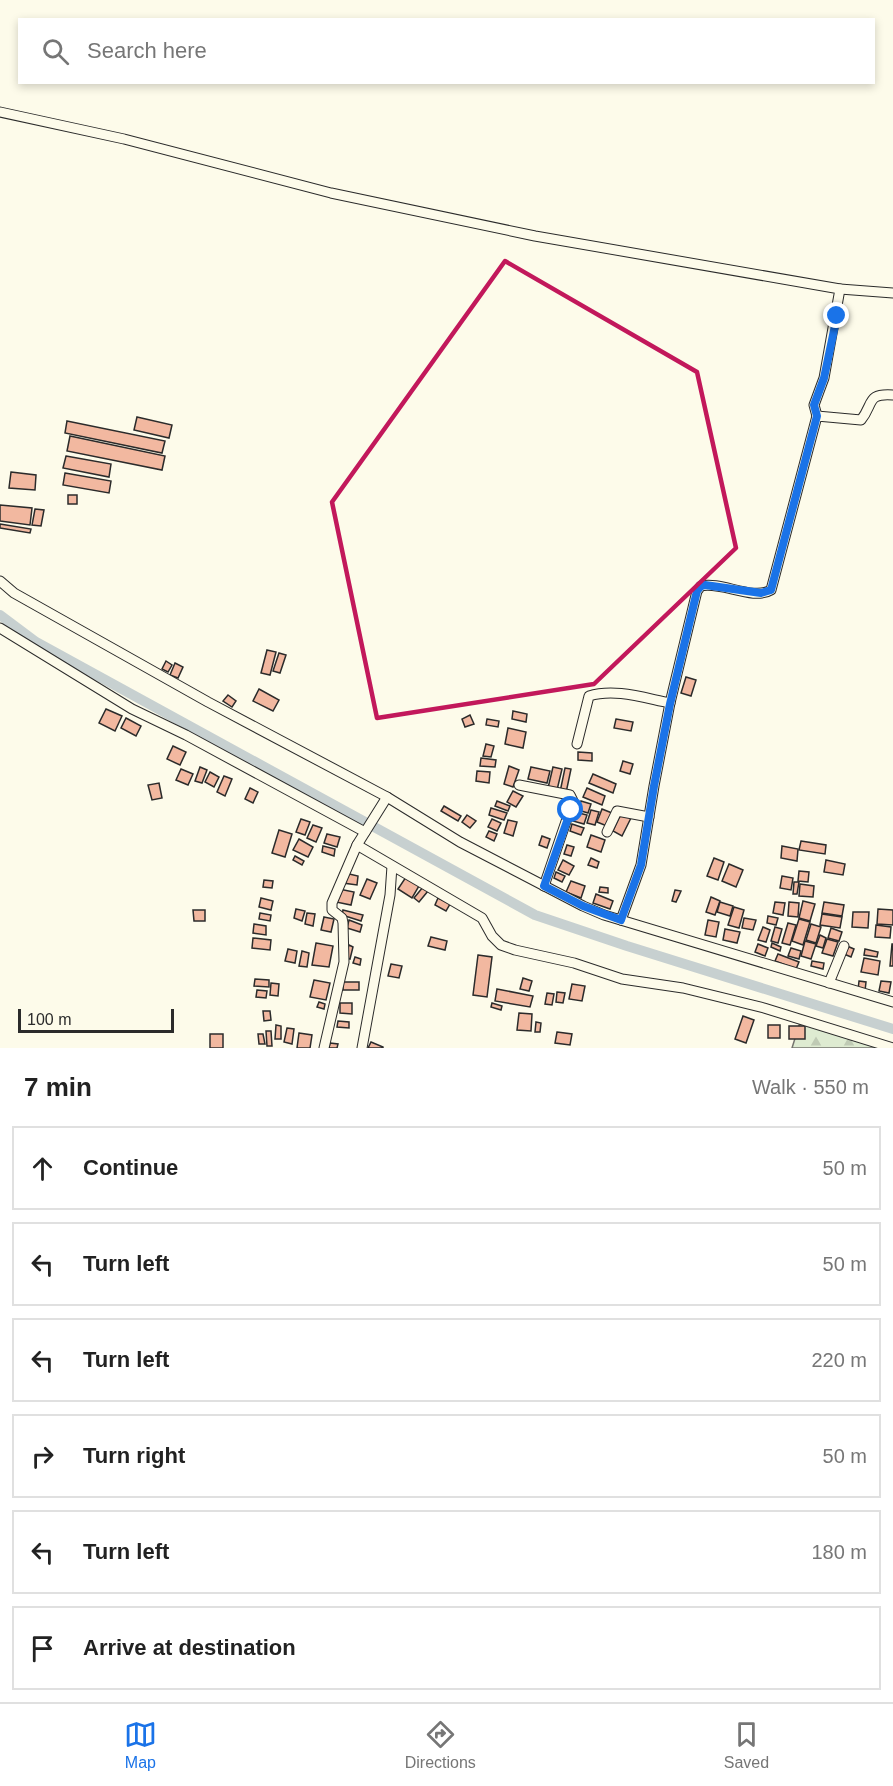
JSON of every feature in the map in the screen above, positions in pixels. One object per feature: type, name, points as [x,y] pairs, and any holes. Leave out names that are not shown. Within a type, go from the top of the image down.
[{"type":"street","points":[[0,111],[124,139],[331,193],[535,236],[840,289],[893,293]]},
{"type":"street","points":[[621,920],[641,865],[670,704],[697,591],[701,586],[711,585],[761,593],[771,590],[817,416],[814,405],[829,356],[840,289]]},
{"type":"street","points":[[817,416],[861,420],[872,398],[881,394],[893,394]]},
{"type":"street","points":[[0,581],[14,593],[112,650],[384,802],[593,910],[893,1002]]},
{"type":"street","points":[[0,628],[132,709],[366,830]]},
{"type":"street","points":[[577,744],[589,696],[602,692],[670,704]]},
{"type":"street","points":[[519,785],[570,795],[573,801],[544,886]]},
{"type":"street","points":[[324,1048],[344,962],[342,918],[332,910],[332,903],[357,845],[384,802]]},
{"type":"street","points":[[607,832],[617,811],[649,817]]},
{"type":"street","points":[[357,845],[482,918],[492,936],[501,945],[574,963],[622,979],[683,988],[764,1008],[893,1048]]},
{"type":"street","points":[[362,1048],[390,895],[392,866]]},
{"type":"street","points":[[829,983],[844,946]]},
{"type":"highlighted area","points":[[505,261],[697,372],[736,548],[594,684],[377,718],[332,502]]},
{"type":"green space","points":[[802,1016],[893,1048],[792,1048]]},
{"type":"building","points":[[137,417],[172,425],[169,438],[134,430]]},
{"type":"building","points":[[67,421],[165,441],[162,453],[65,433]]},
{"type":"building","points":[[70,436],[165,456],[162,470],[67,451]]},
{"type":"building","points":[[66,456],[111,464],[109,477],[63,468]]},
{"type":"building","points":[[11,472],[36,475],[35,490],[9,488]]},
{"type":"building","points":[[65,473],[111,481],[109,493],[63,485]]},
{"type":"building","points":[[68,495],[77,495],[77,504],[68,504]]},
{"type":"building","points":[[0,505],[32,508],[30,525],[0,521]]},
{"type":"building","points":[[35,509],[44,510],[41,526],[32,525]]},
{"type":"building","points":[[0,524],[31,529],[30,533],[0,528]]},
{"type":"building","points":[[267,650],[276,652],[270,675],[261,673]]},
{"type":"building","points":[[279,653],[286,655],[280,673],[273,671]]},
{"type":"building","points":[[166,661],[172,665],[168,672],[162,669]]},
{"type":"building","points":[[175,663],[183,667],[178,678],[170,675]]},
{"type":"building","points":[[686,677],[696,680],[691,696],[681,693]]},
{"type":"building","points":[[259,689],[279,700],[273,711],[253,701]]},
{"type":"building","points":[[228,695],[236,701],[232,707],[223,701]]},
{"type":"building","points":[[106,709],[122,716],[115,731],[99,723]]},
{"type":"building","points":[[513,711],[527,714],[526,722],[512,719]]},
{"type":"building","points":[[470,715],[474,724],[465,727],[462,719]]},
{"type":"building","points":[[126,718],[141,726],[136,736],[121,728]]},
{"type":"building","points":[[487,719],[499,721],[498,727],[486,725]]},
{"type":"building","points":[[616,719],[633,722],[631,731],[614,728]]},
{"type":"building","points":[[508,728],[526,732],[523,748],[505,744]]},
{"type":"building","points":[[486,744],[494,746],[491,757],[483,756]]},
{"type":"building","points":[[173,746],[186,752],[180,765],[167,759]]},
{"type":"building","points":[[578,752],[592,753],[592,761],[578,760]]},
{"type":"building","points":[[481,758],[496,760],[495,767],[480,766]]},
{"type":"building","points":[[623,761],[633,764],[630,774],[620,771]]},
{"type":"building","points":[[509,766],[519,770],[513,787],[504,784]]},
{"type":"building","points":[[200,767],[207,770],[202,783],[195,781]]},
{"type":"building","points":[[531,767],[550,771],[547,783],[528,779]]},
{"type":"building","points":[[553,767],[562,769],[557,790],[548,788]]},
{"type":"building","points":[[565,768],[571,769],[566,793],[560,792]]},
{"type":"building","points":[[181,769],[193,774],[188,785],[176,780]]},
{"type":"building","points":[[477,771],[490,772],[489,783],[476,781]]},
{"type":"building","points":[[210,772],[219,777],[214,787],[205,782]]},
{"type":"building","points":[[593,774],[616,784],[613,793],[589,783]]},
{"type":"building","points":[[224,776],[232,779],[225,796],[217,792]]},
{"type":"building","points":[[159,783],[162,798],[152,800],[148,785]]},
{"type":"building","points":[[250,788],[258,792],[253,803],[245,799]]},
{"type":"building","points":[[587,788],[605,796],[602,805],[583,797]]},
{"type":"building","points":[[513,791],[523,796],[516,807],[507,802]]},
{"type":"building","points":[[497,801],[510,806],[508,811],[495,806]]},
{"type":"building","points":[[581,801],[591,804],[588,813],[578,810]]},
{"type":"building","points":[[444,806],[461,816],[458,821],[441,811]]},
{"type":"building","points":[[491,808],[507,813],[504,820],[489,815]]},
{"type":"building","points":[[602,809],[612,813],[607,826],[597,822]]},
{"type":"building","points":[[591,810],[599,812],[595,825],[587,823]]},
{"type":"building","points":[[575,812],[587,815],[584,824],[573,821]]},
{"type":"building","points":[[621,814],[631,818],[622,836],[613,831]]},
{"type":"building","points":[[467,815],[476,821],[470,828],[462,822]]},
{"type":"building","points":[[301,819],[310,822],[305,835],[296,832]]},
{"type":"building","points":[[492,819],[501,823],[497,831],[488,827]]},
{"type":"building","points":[[508,820],[517,822],[513,836],[504,833]]},
{"type":"building","points":[[572,824],[584,828],[581,835],[570,831]]},
{"type":"building","points":[[313,825],[322,828],[316,842],[307,838]]},
{"type":"building","points":[[279,830],[292,834],[285,857],[272,853]]},
{"type":"building","points":[[489,831],[497,834],[494,841],[486,837]]},
{"type":"building","points":[[327,834],[340,837],[337,847],[324,843]]},
{"type":"building","points":[[591,835],[605,840],[601,852],[587,847]]},
{"type":"building","points":[[542,836],[550,839],[547,848],[539,845]]},
{"type":"building","points":[[299,839],[313,847],[308,857],[293,850]]},
{"type":"building","points":[[801,841],[826,845],[825,854],[799,850]]},
{"type":"building","points":[[567,845],[574,847],[571,856],[564,854]]},
{"type":"building","points":[[323,846],[335,849],[334,856],[322,852]]},
{"type":"building","points":[[782,846],[798,849],[797,861],[781,858]]},
{"type":"building","points":[[295,856],[304,861],[302,865],[293,860]]},
{"type":"building","points":[[591,858],[599,862],[597,868],[588,865]]},
{"type":"building","points":[[714,858],[724,862],[718,880],[707,876]]},
{"type":"building","points":[[563,860],[574,866],[569,875],[558,870]]},
{"type":"building","points":[[826,860],[845,864],[843,875],[824,872]]},
{"type":"building","points":[[729,864],[743,870],[736,887],[722,881]]},
{"type":"building","points":[[799,871],[809,872],[808,882],[798,881]]},
{"type":"building","points":[[556,872],[565,876],[562,882],[554,878]]},
{"type":"building","points":[[345,873],[358,876],[357,885],[343,883]]},
{"type":"building","points":[[782,876],[793,878],[791,890],[780,888]]},
{"type":"building","points":[[406,877],[419,886],[412,898],[398,889]]},
{"type":"building","points":[[367,879],[377,883],[370,899],[360,895]]},
{"type":"building","points":[[264,880],[273,881],[272,888],[263,887]]},
{"type":"building","points":[[571,881],[585,886],[581,898],[566,892]]},
{"type":"building","points":[[794,882],[799,882],[797,894],[793,894]]},
{"type":"building","points":[[800,884],[814,886],[813,897],[799,896]]},
{"type":"building","points":[[423,887],[428,891],[419,902],[414,898]]},
{"type":"building","points":[[600,887],[608,888],[608,893],[599,892]]},
{"type":"building","points":[[339,889],[354,892],[351,905],[336,902]]},
{"type":"building","points":[[675,890],[681,891],[676,902],[672,901]]},
{"type":"building","points":[[596,894],[613,901],[610,909],[593,903]]},
{"type":"building","points":[[711,897],[720,901],[715,915],[706,912]]},
{"type":"building","points":[[261,898],[273,901],[271,910],[259,907]]},
{"type":"building","points":[[438,898],[450,904],[446,911],[435,905]]},
{"type":"building","points":[[803,901],[815,904],[810,921],[799,918]]},
{"type":"building","points":[[720,902],[733,906],[730,916],[717,912]]},
{"type":"building","points":[[775,902],[785,903],[783,915],[773,913]]},
{"type":"building","points":[[789,902],[799,903],[798,917],[788,916]]},
{"type":"building","points":[[824,902],[844,905],[842,916],[822,913]]},
{"type":"building","points":[[734,907],[744,910],[739,928],[728,925]]},
{"type":"building","points":[[296,909],[305,911],[302,921],[294,918]]},
{"type":"building","points":[[878,909],[893,910],[893,925],[877,924]]},
{"type":"building","points":[[193,910],[205,910],[205,921],[194,921]]},
{"type":"building","points":[[343,910],[363,915],[361,921],[342,915]]},
{"type":"building","points":[[853,912],[869,912],[868,928],[852,927]]},
{"type":"building","points":[[260,913],[271,915],[270,921],[259,919]]},
{"type":"building","points":[[307,913],[315,914],[313,926],[305,924]]},
{"type":"building","points":[[822,914],[842,917],[840,928],[820,925]]},
{"type":"building","points":[[768,916],[778,918],[776,925],[767,923]]},
{"type":"building","points":[[324,917],[334,919],[331,932],[321,930]]},
{"type":"building","points":[[744,918],[756,920],[753,930],[742,928]]},
{"type":"building","points":[[799,919],[810,922],[803,945],[792,941]]},
{"type":"building","points":[[349,920],[362,925],[360,932],[347,928]]},
{"type":"building","points":[[708,920],[719,922],[716,937],[705,935]]},
{"type":"building","points":[[788,923],[796,925],[790,945],[782,943]]},
{"type":"building","points":[[254,924],[266,926],[266,935],[253,933]]},
{"type":"building","points":[[811,924],[821,927],[816,943],[806,940]]},
{"type":"building","points":[[876,925],[891,927],[890,938],[875,937]]},
{"type":"building","points":[[763,927],[770,930],[766,942],[758,940]]},
{"type":"building","points":[[775,927],[782,929],[778,943],[771,941]]},
{"type":"building","points":[[831,928],[842,932],[839,941],[828,938]]},
{"type":"building","points":[[725,929],[740,932],[737,943],[723,940]]},
{"type":"building","points":[[820,935],[826,938],[823,948],[816,946]]},
{"type":"building","points":[[431,937],[447,941],[445,950],[428,946]]},
{"type":"building","points":[[253,938],[271,940],[270,950],[252,948]]},
{"type":"building","points":[[827,939],[838,942],[833,956],[822,953]]},
{"type":"building","points":[[805,941],[816,944],[811,959],[801,956]]},
{"type":"building","points":[[316,943],[333,946],[329,967],[312,965]]},
{"type":"building","points":[[772,943],[781,947],[780,951],[771,947]]},
{"type":"building","points":[[758,944],[768,948],[765,956],[755,952]]},
{"type":"building","points":[[892,944],[893,966],[890,966]]},
{"type":"building","points":[[349,945],[353,947],[350,959],[345,958]]},
{"type":"building","points":[[847,946],[854,949],[851,957],[844,954]]},
{"type":"building","points":[[791,948],[801,951],[799,959],[788,956]]},
{"type":"building","points":[[288,949],[297,951],[295,963],[285,961]]},
{"type":"building","points":[[865,949],[878,952],[877,957],[864,955]]},
{"type":"building","points":[[302,951],[309,953],[307,967],[299,966]]},
{"type":"building","points":[[778,954],[799,962],[796,969],[775,961]]},
{"type":"building","points":[[478,955],[492,957],[487,997],[473,995]]},
{"type":"building","points":[[355,957],[361,959],[360,965],[353,963]]},
{"type":"building","points":[[864,958],[880,961],[878,975],[861,972]]},
{"type":"building","points":[[812,961],[824,963],[823,969],[811,966]]},
{"type":"building","points":[[391,964],[402,966],[399,978],[388,976]]},
{"type":"building","points":[[523,978],[532,981],[529,991],[520,989]]},
{"type":"building","points":[[255,979],[269,980],[269,987],[254,986]]},
{"type":"building","points":[[314,980],[330,983],[326,1000],[310,997]]},
{"type":"building","points":[[859,981],[866,982],[865,991],[858,990]]},
{"type":"building","points":[[881,981],[891,982],[889,993],[879,991]]},
{"type":"building","points":[[343,982],[359,982],[359,990],[343,990]]},
{"type":"building","points":[[271,983],[279,984],[278,996],[270,995]]},
{"type":"building","points":[[572,984],[585,986],[582,1001],[569,999]]},
{"type":"building","points":[[497,989],[533,996],[530,1007],[495,1001]]},
{"type":"building","points":[[257,990],[267,991],[266,998],[256,997]]},
{"type":"building","points":[[557,992],[565,993],[563,1003],[556,1002]]},
{"type":"building","points":[[547,993],[554,994],[552,1005],[545,1004]]},
{"type":"building","points":[[319,1002],[325,1004],[324,1009],[317,1007]]},
{"type":"building","points":[[340,1003],[352,1003],[352,1014],[340,1013]]},
{"type":"building","points":[[492,1003],[502,1006],[501,1010],[491,1007]]},
{"type":"building","points":[[263,1011],[270,1011],[271,1020],[264,1021]]},
{"type":"building","points":[[519,1013],[532,1014],[531,1031],[517,1030]]},
{"type":"building","points":[[743,1016],[754,1020],[746,1043],[735,1039]]},
{"type":"building","points":[[338,1021],[349,1022],[349,1028],[337,1027]]},
{"type":"building","points":[[536,1022],[541,1023],[540,1032],[535,1032]]},
{"type":"building","points":[[276,1025],[281,1026],[281,1039],[275,1039]]},
{"type":"building","points":[[768,1025],[780,1025],[780,1038],[768,1038]]},
{"type":"building","points":[[789,1026],[805,1026],[805,1039],[789,1039]]},
{"type":"building","points":[[287,1028],[294,1029],[292,1044],[284,1042]]},
{"type":"building","points":[[266,1031],[271,1031],[272,1046],[267,1046]]},
{"type":"building","points":[[557,1032],[572,1034],[570,1045],[555,1043]]},
{"type":"building","points":[[299,1033],[312,1035],[310,1048],[297,1048]]},
{"type":"building","points":[[210,1034],[223,1034],[223,1048],[210,1048]]},
{"type":"building","points":[[258,1034],[263,1034],[265,1044],[259,1044]]},
{"type":"building","points":[[371,1042],[383,1047],[383,1048],[368,1048]]},
{"type":"building","points":[[330,1043],[338,1044],[337,1048],[329,1048]]},
{"type":"waterway","points":[[0,615],[36,642],[535,915],[893,1029]]},
{"type":"route","points":[[571,810],[544,886],[583,906],[621,920],[641,865],[670,704],[697,591],[705,585],[761,593],[771,590],[817,416],[814,405],[824,378],[837,316]]}]
